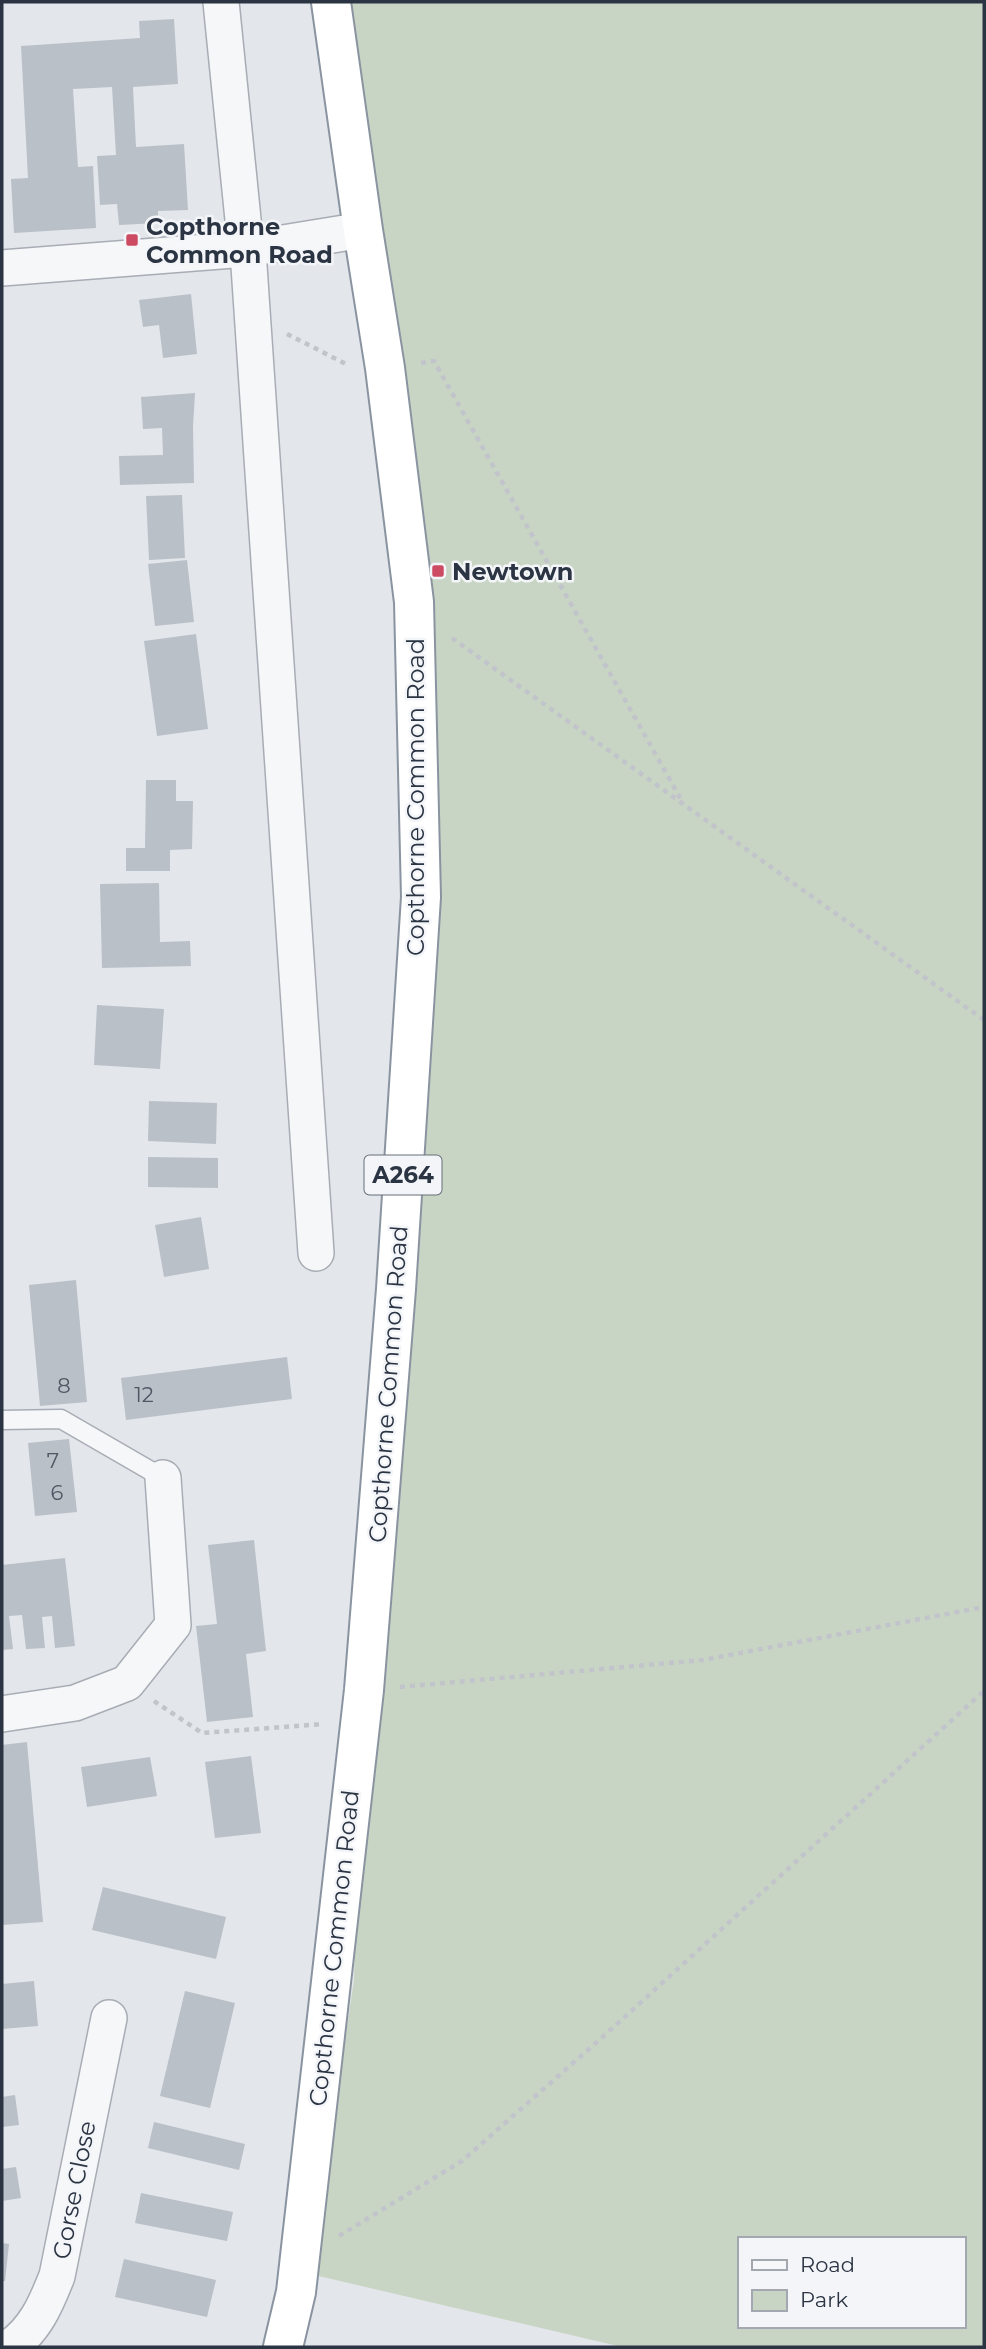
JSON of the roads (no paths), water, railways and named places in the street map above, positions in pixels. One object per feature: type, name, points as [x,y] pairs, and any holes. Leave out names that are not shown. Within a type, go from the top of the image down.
[{"type":"highway","name":"Copthorne Common Road","points":[[283,2347],[296,2292],[362,1706],[396,1289],[421,897],[414,602],[385,368],[331,2]]},
{"type":"street","points":[[221,2],[249,266],[316,1253]]},
{"type":"street","points":[[2,268],[246,249],[363,230]]},
{"type":"street","points":[[2,1714],[75,1703],[127,1683],[173,1625],[163,1478]]},
{"type":"street","name":"Gorse Close","points":[[10,2347],[20,2340],[42,2313],[57,2276],[108,2018]]},
{"type":"lane","points":[[2,1420],[61,1419],[163,1478]]},
{"type":"place","name":"Copthorne Common Road","points":[[132,240]]},
{"type":"place","name":"Newtown","points":[[438,571]]}]
